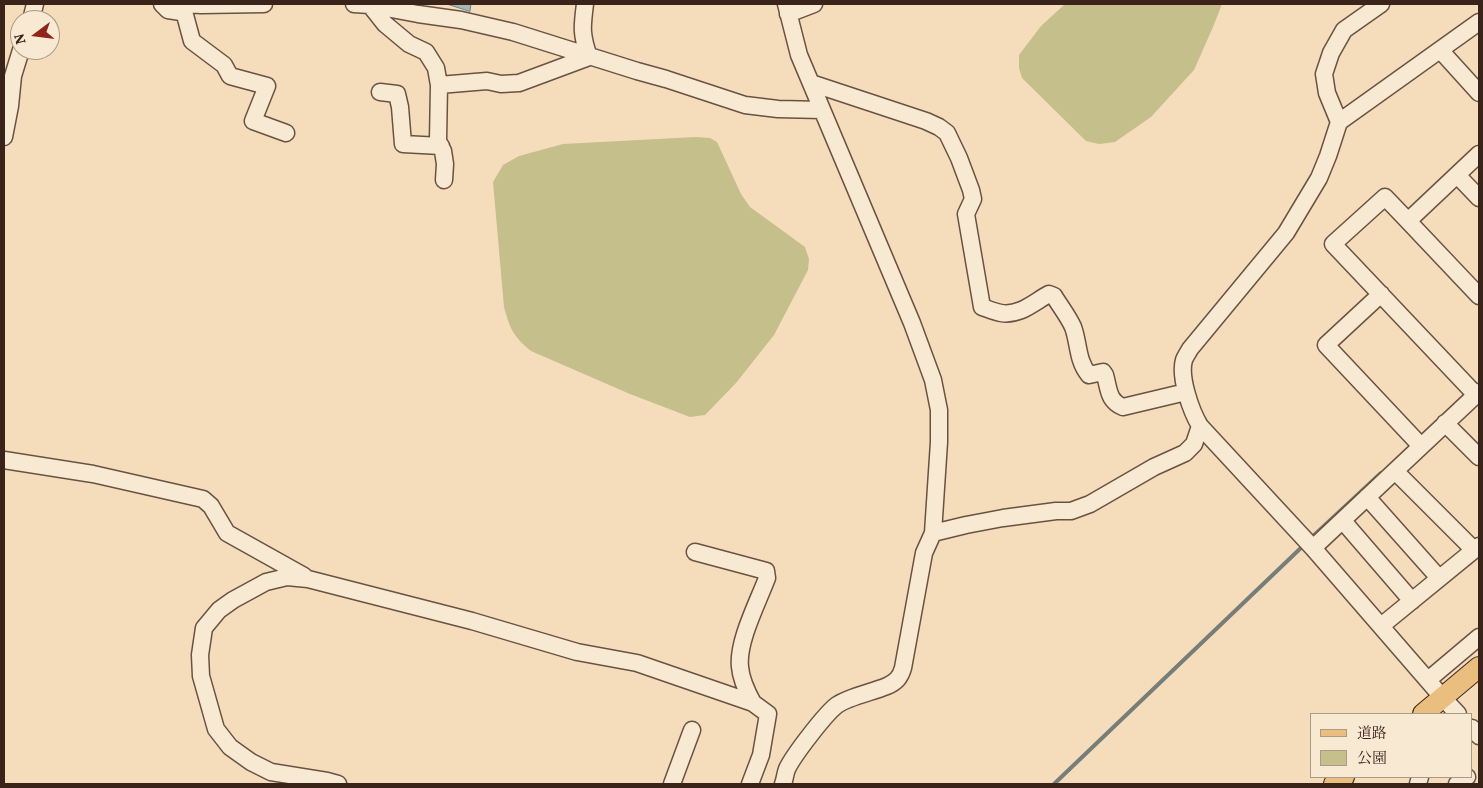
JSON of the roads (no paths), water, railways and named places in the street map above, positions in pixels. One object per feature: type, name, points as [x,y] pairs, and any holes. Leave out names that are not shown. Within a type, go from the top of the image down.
[{"type":"main road","points":[[1431,709],[1479,668]]},
{"type":"street","points":[[162,4],[168,10],[181,12],[185,15],[192,41],[224,65],[230,76],[267,86],[254,121],[286,133]]},
{"type":"street","points":[[183,4],[264,4]]},
{"type":"street","points":[[362,4],[461,20],[513,32],[745,105],[778,109],[822,110]]},
{"type":"street","points":[[362,4],[409,44],[426,52],[436,68],[439,85],[438,141],[443,151],[445,164],[444,180]]},
{"type":"street","points":[[584,4],[583,39],[589,56]]},
{"type":"street","points":[[783,784],[787,769],[822,721],[836,706],[894,683],[900,677],[924,553],[933,533],[939,442],[939,410],[933,380],[912,323],[799,55],[787,9],[814,4]]},
{"type":"street","points":[[1381,4],[1344,30],[1331,53],[1324,74],[1327,93],[1338,122],[1319,178],[1286,233],[1190,350],[1184,360],[1184,376],[1186,392],[1193,414],[1200,426],[1313,548],[1428,680],[1431,709],[1453,713]]},
{"type":"street","points":[[1338,122],[1441,51],[1479,22]]},
{"type":"street","points":[[1441,51],[1479,93]]},
{"type":"street","points":[[439,85],[488,81],[501,84],[519,83],[589,56]]},
{"type":"street","points":[[4,137],[13,76],[18,60]]},
{"type":"street","points":[[811,83],[926,121],[947,133],[959,158],[973,198],[966,214],[982,307],[1002,313],[1011,313],[1028,307],[1049,294],[1054,296],[1072,326],[1085,370],[1089,375],[1102,372],[1105,375],[1111,400],[1122,407],[1186,392]]},
{"type":"street","points":[[380,92],[397,94],[403,144],[441,146]]},
{"type":"street","points":[[1408,221],[1479,154]]},
{"type":"street","points":[[1457,175],[1479,198]]},
{"type":"street","points":[[1313,548],[1478,393],[1333,244],[1385,197],[1479,296]]},
{"type":"street","points":[[1381,294],[1326,345],[1421,446]]},
{"type":"street","points":[[1446,423],[1479,457]]},
{"type":"street","points":[[933,533],[1003,518],[1056,511],[1071,511],[1090,504],[1154,467],[1185,453],[1194,444],[1200,426]]},
{"type":"street","points":[[4,460],[93,474],[203,500],[211,506],[228,533],[308,579]]},
{"type":"street","points":[[1381,626],[1477,548],[1396,471]]},
{"type":"street","points":[[1367,497],[1439,578]]},
{"type":"street","points":[[1343,520],[1412,601]]},
{"type":"street","points":[[695,552],[766,571],[767,578],[747,628],[740,665],[742,678],[753,703]]},
{"type":"street","points":[[338,784],[271,772],[251,762],[230,747],[216,730],[201,676],[200,655],[204,628],[219,610],[266,582],[287,577],[308,579],[472,621],[576,652],[637,662],[753,703],[768,714],[761,754],[750,784]]},
{"type":"street","points":[[1428,680],[1479,637]]},
{"type":"street","points":[[672,784],[692,730]]},
{"type":"water","points":[[447,4],[471,4],[470,11]]},
{"type":"waterway","points":[[1311,538],[1381,473]]},
{"type":"waterway","points":[[1054,784],[1304,545]]}]
